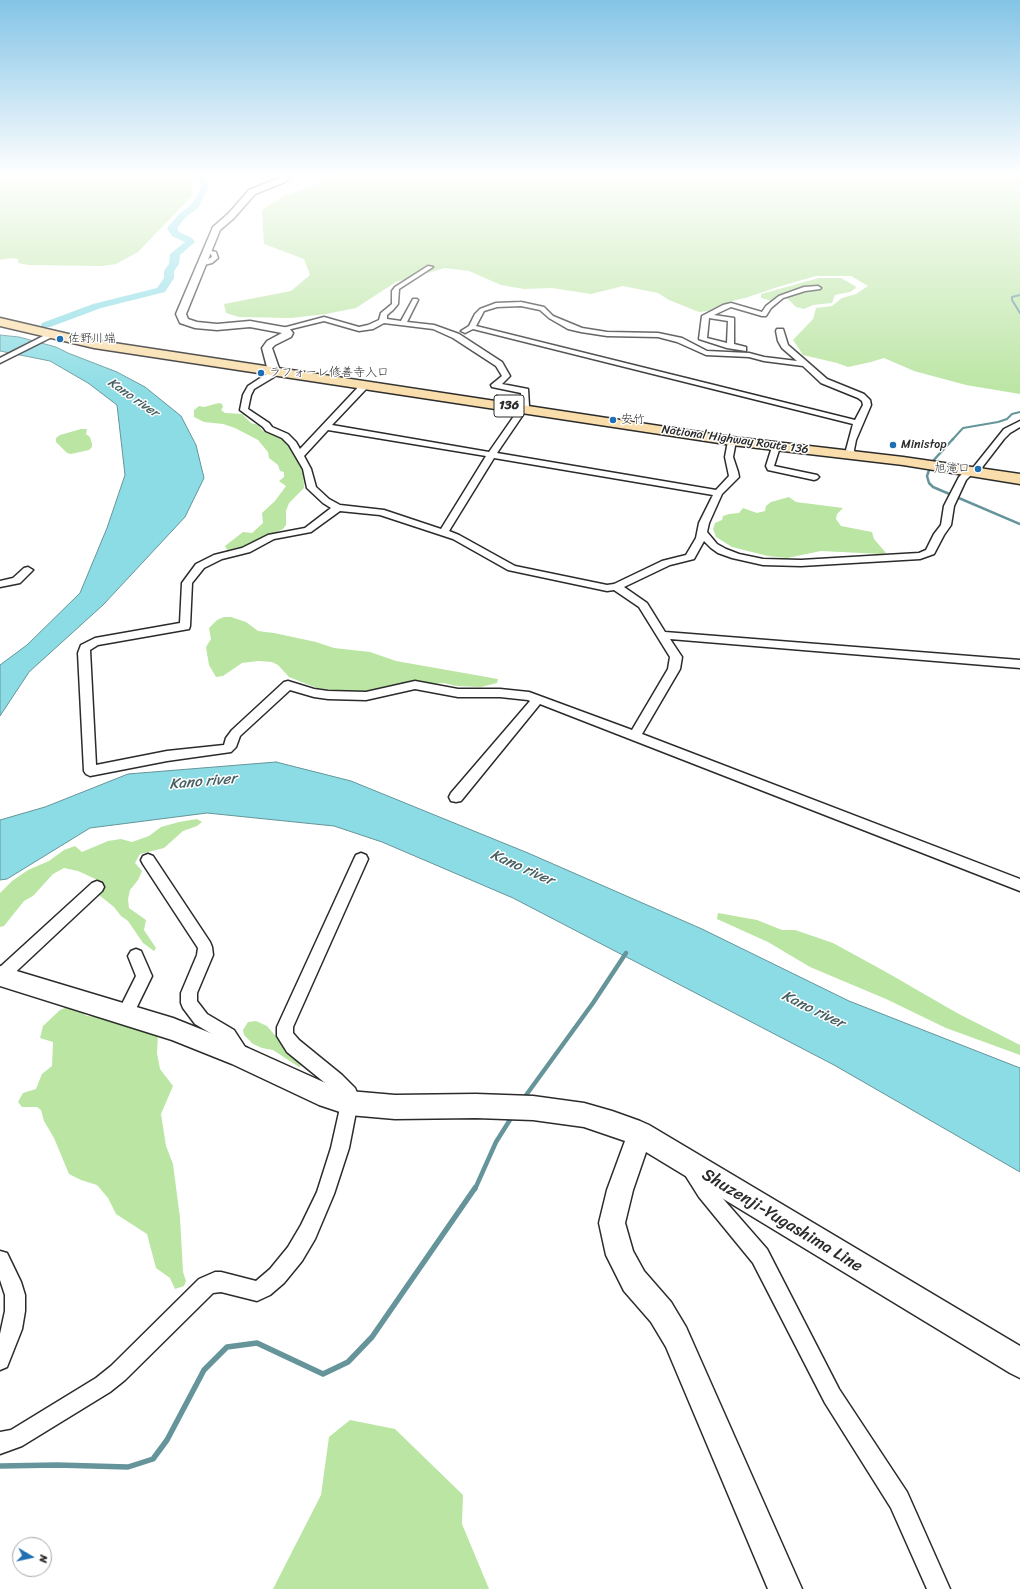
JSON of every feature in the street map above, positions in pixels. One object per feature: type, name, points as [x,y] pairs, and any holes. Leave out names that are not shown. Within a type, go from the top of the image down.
[{"type":"highway","name":"National Highway Route 136","points":[[0,322],[94,344],[523,408],[732,441],[903,461],[1020,479]]},
{"type":"street","points":[[209,247],[181,314],[184,321],[203,326],[250,324],[283,329],[320,320],[328,320],[359,329],[383,321],[434,327],[456,336],[503,369],[505,378],[495,385],[525,391],[526,405],[491,455],[443,532]]},
{"type":"street","points":[[406,303],[395,291],[397,288],[430,267]]},
{"type":"street","points":[[803,363],[767,357],[703,339],[705,319],[707,316],[725,306],[731,305],[764,316],[768,307],[781,297],[804,289],[818,288]]},
{"type":"street","points":[[383,321],[383,314],[406,303]]},
{"type":"street","points":[[403,323],[406,303]]},
{"type":"street","points":[[456,336],[472,328],[478,314],[482,310],[496,305],[521,304],[542,308],[548,315],[558,321],[581,330],[607,334],[658,334],[679,340],[706,353],[749,355],[764,360],[803,363]]},
{"type":"street","points":[[707,316],[732,319],[730,346]]},
{"type":"street","points":[[472,328],[858,422]]},
{"type":"street","points":[[283,329],[287,331],[287,335],[271,343],[267,348],[274,371],[271,375],[251,388],[247,395],[244,410],[266,425],[269,429],[285,436],[293,444],[308,469],[314,492],[338,508],[381,512],[443,532],[458,538],[512,568],[607,588],[616,587],[653,568],[688,558],[701,538],[704,523],[718,493],[734,477],[734,472],[729,457],[732,441]]},
{"type":"street","points":[[780,331],[784,346],[826,383],[861,396],[866,400],[867,405],[858,422],[852,440],[850,450],[851,455]]},
{"type":"street","points":[[0,361],[51,335]]},
{"type":"street","points":[[300,455],[327,427],[364,384]]},
{"type":"street","points":[[702,532],[714,546],[722,551],[736,556],[763,562],[797,563],[870,558],[908,558],[926,555],[930,552],[939,534],[944,528],[952,498],[963,478],[972,471],[1007,431],[1020,424]]},
{"type":"street","points":[[327,427],[718,493]]},
{"type":"street","points":[[776,447],[770,466],[771,468],[814,477]]},
{"type":"street","points":[[338,508],[308,530],[271,537],[246,550],[218,557],[200,566],[187,583],[185,626],[96,642],[85,648],[84,653],[90,771],[167,756],[228,749],[232,745],[232,738],[236,733],[288,685],[314,693],[328,695],[366,696],[415,685],[458,693],[500,693],[538,699],[635,735],[1020,885]]},
{"type":"street","points":[[0,584],[16,581],[28,570]]},
{"type":"street","points":[[616,587],[643,605],[676,657],[674,669],[635,735]]},
{"type":"street","points":[[663,635],[1020,664]]},
{"type":"street","points":[[456,797],[538,699]]},
{"type":"street","points":[[0,1443],[15,1439],[103,1385],[118,1374],[206,1286],[215,1282],[221,1282],[257,1291],[278,1276],[295,1254],[308,1232],[325,1194],[340,1148],[351,1104],[349,1094],[293,1046],[286,1036],[285,1027],[360,859]]},
{"type":"street","points":[[148,860],[205,947],[205,955],[189,993],[189,1004],[201,1020],[228,1036],[239,1050],[240,1056]]},
{"type":"street","points":[[0,976],[97,887]]},
{"type":"street","points":[[125,1014],[143,980],[143,973],[136,956]]},
{"type":"street","name":"Shuzenji-Yugashima Line","points":[[0,976],[173,1029],[240,1056],[328,1096],[351,1104],[395,1107],[522,1107],[584,1115],[612,1123],[640,1134],[1020,1363]]},
{"type":"street","points":[[640,1134],[620,1190],[612,1223],[620,1255],[634,1281],[661,1312],[676,1337],[785,1589]]},
{"type":"street","points":[[688,1164],[705,1191],[760,1256],[832,1396],[899,1500],[939,1589]]},
{"type":"street","points":[[0,1260],[15,1295],[15,1311],[12,1329],[0,1360]]},
{"type":"green space","points":[[0,247],[143,247],[138,252],[116,264],[103,266],[29,265],[18,263],[18,259],[11,258],[0,260]]},
{"type":"green space","points":[[272,247],[1020,247],[1020,394],[966,385],[914,371],[884,358],[848,367],[803,355],[793,340],[813,319],[816,308],[832,306],[842,298],[856,294],[868,286],[851,276],[816,276],[728,302],[708,311],[699,312],[669,300],[658,293],[623,286],[591,294],[552,288],[524,289],[501,285],[469,271],[445,268],[396,282],[356,308],[326,314],[291,318],[239,317],[226,313],[224,304],[291,291],[310,275],[304,259]]},
{"type":"green space","points":[[819,278],[841,278],[856,288],[850,292],[835,295],[832,303],[813,305],[804,309],[796,307],[784,297],[778,297],[772,301],[761,298],[761,294]]},
{"type":"green space","points":[[219,403],[222,404],[223,407],[221,410],[225,413],[242,414],[251,423],[258,425],[263,431],[281,437],[289,445],[303,469],[304,488],[289,503],[286,511],[286,525],[283,529],[246,546],[227,550],[225,546],[243,532],[252,533],[263,523],[262,513],[275,501],[286,486],[279,481],[284,477],[284,472],[280,471],[278,465],[269,458],[268,452],[258,440],[235,428],[223,424],[204,422],[194,417],[194,410],[199,406],[204,407]]},
{"type":"green space","points":[[81,429],[87,429],[86,434],[90,437],[92,444],[92,447],[89,450],[71,454],[67,453],[56,442],[56,438],[60,435]]},
{"type":"green space","points":[[789,497],[796,502],[843,508],[837,514],[836,519],[841,526],[872,532],[874,539],[886,553],[821,551],[787,558],[768,556],[732,547],[716,537],[713,529],[715,523],[722,520],[723,516],[739,513],[743,508],[757,513],[765,511],[766,506],[771,502]]},
{"type":"green space","points":[[224,617],[231,617],[246,622],[258,631],[316,642],[334,648],[370,652],[396,661],[498,679],[497,683],[481,687],[456,686],[444,683],[430,684],[416,681],[362,692],[345,692],[317,688],[289,677],[278,665],[272,662],[258,661],[242,663],[223,676],[216,677],[209,665],[206,647],[211,639],[209,628],[217,620]]},
{"type":"green space","points":[[197,819],[202,822],[197,826],[183,831],[164,848],[140,854],[135,863],[142,871],[138,880],[130,890],[128,899],[129,908],[146,920],[144,930],[156,948],[154,951],[143,943],[128,921],[99,895],[102,882],[78,871],[64,868],[53,874],[33,896],[24,901],[4,926],[0,927],[0,893],[12,881],[28,870],[49,861],[64,850],[75,846],[82,852],[108,841],[121,839],[132,842],[149,836],[161,827]]},
{"type":"green space","points":[[718,913],[757,920],[782,930],[795,930],[833,943],[957,1013],[1020,1045],[1020,1055],[946,1028],[886,999],[810,967],[768,942],[717,919]]},
{"type":"green space","points":[[70,1006],[87,1016],[118,1018],[158,1034],[157,1053],[160,1069],[173,1086],[161,1114],[166,1146],[173,1164],[180,1218],[183,1272],[186,1281],[184,1286],[175,1289],[170,1278],[156,1268],[147,1234],[116,1214],[108,1198],[97,1185],[69,1174],[54,1138],[44,1121],[41,1110],[37,1107],[22,1107],[18,1102],[23,1093],[36,1089],[42,1074],[52,1066],[53,1042],[40,1038],[43,1026],[60,1010]]},
{"type":"green space","points":[[256,1021],[267,1026],[301,1066],[299,1067],[273,1050],[262,1048],[253,1044],[244,1035],[243,1030],[248,1022]]},
{"type":"green space","points":[[350,1420],[395,1429],[463,1495],[462,1524],[489,1589],[273,1589],[321,1495],[329,1437]]},
{"type":"water","name":"Kano river","points":[[0,335],[19,337],[56,347],[117,372],[145,387],[181,416],[196,445],[204,478],[185,517],[103,605],[29,672],[0,716],[0,665],[27,645],[80,593],[107,528],[125,475],[117,405],[88,383],[50,361],[0,351]]},
{"type":"water","name":"Kano river","points":[[276,762],[351,781],[528,853],[702,929],[849,1001],[1020,1068],[1020,1172],[834,1065],[513,898],[382,842],[334,826],[207,813],[90,828],[7,879],[0,880],[0,820],[45,807],[128,774]]},
{"type":"waterway","points":[[46,325],[97,306],[161,290],[169,278],[169,271],[174,264],[175,254],[184,247]]},
{"type":"waterway","points":[[1020,295],[1012,297],[1012,300],[1020,313]]},
{"type":"waterway","points":[[952,440],[963,428],[998,422],[1007,419],[1012,414],[1020,412]]},
{"type":"waterway","points":[[953,439],[932,462],[927,476],[929,483],[933,487],[1020,524]]},
{"type":"waterway","points":[[524,1098],[593,1003],[626,953]]},
{"type":"waterway","points":[[475,1189],[496,1142],[513,1115]]},
{"type":"waterway","points":[[0,1466],[57,1465],[128,1467],[153,1459],[167,1440],[204,1370],[227,1347],[257,1343],[323,1374],[348,1362],[372,1337],[475,1188]]},
{"type":"place","name":"佐野川端","points":[[60,339]]},
{"type":"place","name":"ラフォーレ修善寺入口","points":[[261,373]]},
{"type":"place","name":"安竹","points":[[613,420]]},
{"type":"place","name":"Ministop","points":[[893,445]]},
{"type":"place","name":"旭滝口","points":[[978,469]]}]
